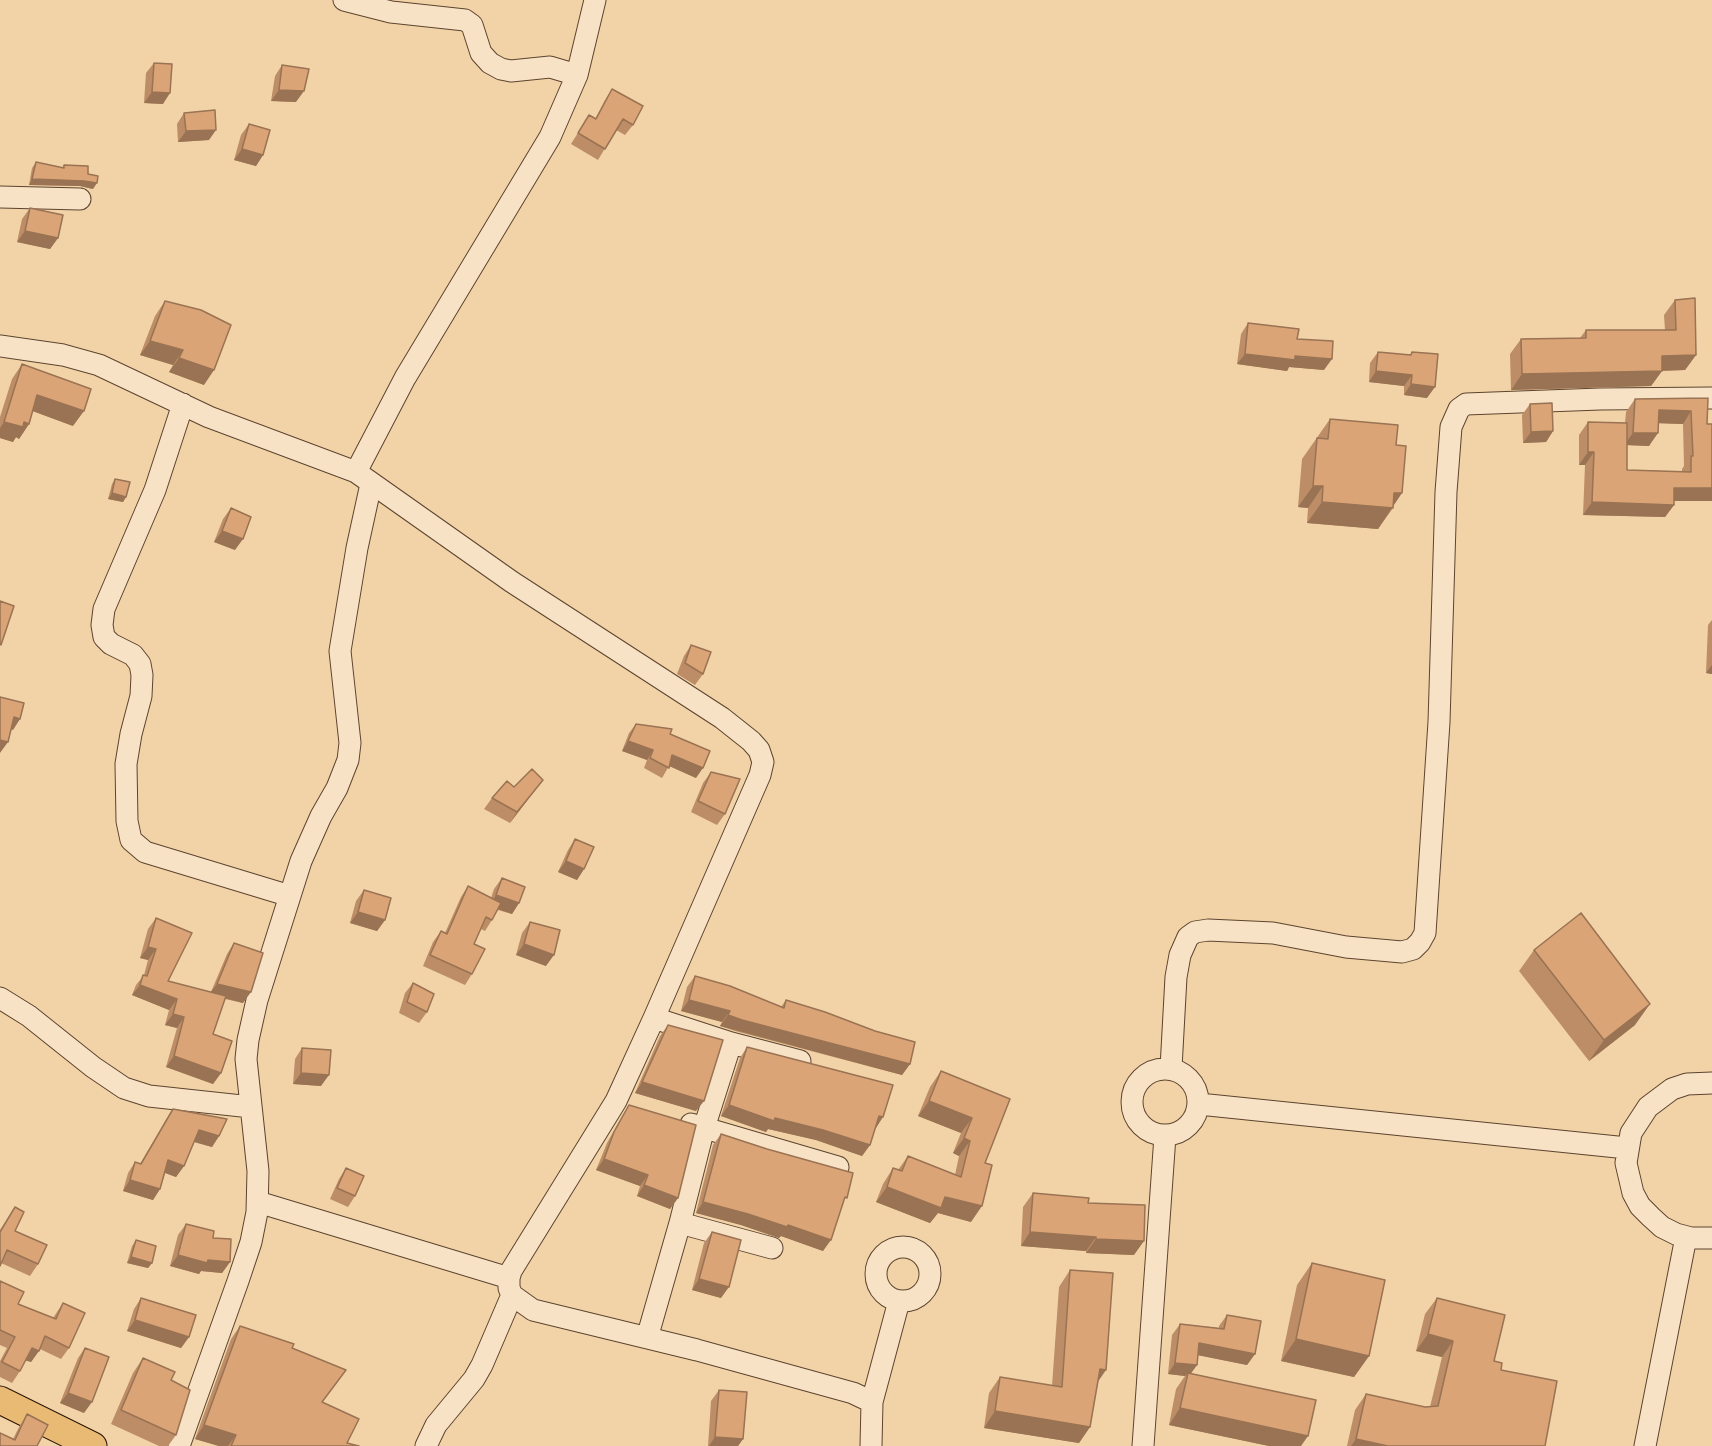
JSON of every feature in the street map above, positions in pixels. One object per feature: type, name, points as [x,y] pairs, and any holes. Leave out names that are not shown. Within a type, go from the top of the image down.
[{"type":"main road","points":[[0,1400],[93,1446]]},
{"type":"street","points":[[344,0],[391,12],[465,20],[472,25],[482,53],[490,63],[501,69],[511,71],[550,67],[577,75]]},
{"type":"street","points":[[179,1446],[251,1242],[258,1202],[258,1171],[246,1059],[257,1000],[309,840],[337,788],[348,760],[350,743],[340,651],[357,548],[364,478],[405,378],[550,137],[577,75],[595,0]]},
{"type":"street","points":[[0,197],[80,199]]},
{"type":"street","points":[[0,346],[63,355],[99,365],[208,417],[364,478],[512,582],[722,718],[752,741],[759,750],[763,762],[760,775],[616,1101],[511,1271],[510,1287],[482,1365],[474,1379],[436,1425],[426,1446]]},
{"type":"street","points":[[1172,1068],[1176,977],[1180,955],[1188,937],[1195,932],[1208,930],[1273,933],[1346,947],[1402,952],[1413,949],[1425,933],[1439,722],[1446,492],[1451,426],[1459,409],[1466,404],[1712,398]]},
{"type":"street","points":[[183,404],[155,490],[104,609],[103,617],[104,637],[111,644],[133,655],[140,664],[142,675],[141,696],[126,764],[127,821],[130,840],[145,852],[290,896]]},
{"type":"street","points":[[0,998],[29,1016],[93,1067],[124,1088],[149,1095],[252,1107]]},
{"type":"street","points":[[654,1018],[731,1043],[818,1066]]},
{"type":"street","points":[[647,1338],[704,1128],[731,1043]]},
{"type":"street","points":[[1172,1068],[1183,1073],[1192,1081],[1198,1092],[1199,1104],[1196,1117],[1188,1127],[1165,1136],[1147,1130],[1140,1124],[1135,1116],[1132,1098],[1134,1089],[1145,1075],[1153,1070],[1172,1068]]},
{"type":"street","points":[[1712,1083],[1687,1084],[1659,1097],[1638,1119],[1631,1132],[1627,1148],[1628,1178],[1640,1206],[1662,1227],[1686,1237],[1712,1239]]},
{"type":"street","points":[[616,1101],[638,1108]]},
{"type":"street","points":[[1199,1104],[1627,1148]]},
{"type":"street","points":[[671,1118],[838,1167]]},
{"type":"street","points":[[1143,1446],[1165,1136]]},
{"type":"street","points":[[258,1202],[510,1287],[533,1310],[853,1393],[872,1402]]},
{"type":"street","points":[[680,1223],[772,1248]]},
{"type":"street","points":[[1645,1446],[1686,1237]]},
{"type":"street","points":[[871,1446],[872,1402],[899,1301]]},
{"type":"building","points":[[154,63],[172,64],[170,93],[152,92]]},
{"type":"building","points":[[282,65],[309,69],[304,91],[279,90]]},
{"type":"building","points":[[612,89],[643,106],[633,125],[623,119],[605,149],[578,133],[589,115],[596,119]]},
{"type":"building","points":[[215,110],[216,130],[186,131],[184,113]]},
{"type":"building","points":[[249,124],[270,130],[263,155],[242,149]]},
{"type":"building","points":[[36,162],[64,168],[64,165],[88,166],[88,174],[98,176],[97,183],[32,179]]},
{"type":"building","points":[[30,208],[63,215],[58,238],[25,231]]},
{"type":"building","points":[[1695,298],[1696,355],[1662,356],[1662,371],[1522,374],[1521,339],[1586,338],[1586,330],[1676,330],[1675,300]]},
{"type":"building","points":[[165,301],[201,310],[231,325],[214,370],[179,358],[183,350],[150,341]]},
{"type":"building","points":[[1248,323],[1299,329],[1297,339],[1333,341],[1332,359],[1295,356],[1295,360],[1245,354]]},
{"type":"building","points":[[1378,352],[1411,355],[1412,352],[1438,354],[1435,387],[1411,384],[1412,375],[1376,371]]},
{"type":"building","points":[[22,364],[91,389],[84,411],[37,395],[29,424],[24,422],[23,427],[4,422]]},
{"type":"building","points":[[1708,398],[1707,424],[1712,424],[1712,488],[1674,488],[1674,505],[1592,502],[1594,452],[1588,452],[1588,422],[1627,423],[1627,470],[1691,472],[1691,456],[1693,456],[1691,411],[1659,410],[1658,433],[1633,433],[1635,399]]},
{"type":"building","points":[[1552,403],[1553,431],[1531,432],[1530,404]]},
{"type":"building","points":[[1330,419],[1398,425],[1396,445],[1406,446],[1402,493],[1394,493],[1393,508],[1322,502],[1323,486],[1313,486],[1317,438],[1328,439]]},
{"type":"building","points":[[115,479],[130,482],[126,497],[112,493]]},
{"type":"building","points":[[231,508],[251,517],[243,539],[222,531]]},
{"type":"building","points":[[0,601],[14,606],[1,645],[0,644]]},
{"type":"building","points":[[691,645],[711,652],[703,674],[685,663]]},
{"type":"building","points":[[0,697],[24,703],[20,719],[14,717],[8,742],[0,740]]},
{"type":"building","points":[[636,724],[672,729],[670,734],[710,751],[703,768],[672,755],[669,768],[650,758],[653,750],[628,741]]},
{"type":"building","points":[[532,769],[543,780],[517,812],[492,798],[507,781],[514,787]]},
{"type":"building","points":[[711,772],[740,779],[725,814],[698,801]]},
{"type":"building","points":[[575,839],[594,847],[584,869],[566,861]]},
{"type":"building","points":[[502,878],[525,887],[519,903],[496,895]]},
{"type":"building","points":[[468,886],[501,903],[492,920],[486,917],[474,944],[485,949],[472,974],[430,955],[441,931],[447,934]]},
{"type":"building","points":[[364,890],[391,898],[385,920],[358,912]]},
{"type":"building","points":[[1581,913],[1650,1004],[1604,1040],[1534,950]]},
{"type":"building","points":[[156,918],[192,933],[168,981],[226,996],[213,1034],[232,1041],[221,1073],[174,1056],[184,1017],[173,1014],[177,999],[140,985],[143,975],[147,976],[156,949],[148,947]]},
{"type":"building","points":[[530,922],[560,930],[554,955],[524,944]]},
{"type":"building","points":[[234,943],[263,953],[251,992],[217,984]]},
{"type":"building","points":[[695,976],[730,986],[784,1008],[786,1000],[875,1031],[915,1042],[910,1064],[742,1020],[728,1015],[730,1011],[689,1000]]},
{"type":"building","points":[[413,983],[434,994],[427,1012],[407,1002]]},
{"type":"building","points":[[668,1025],[723,1040],[704,1101],[642,1082]]},
{"type":"building","points":[[747,1047],[893,1085],[883,1117],[879,1116],[870,1145],[775,1118],[774,1121],[729,1105]]},
{"type":"building","points":[[302,1048],[331,1050],[329,1075],[301,1073]]},
{"type":"building","points":[[941,1071],[1010,1099],[985,1163],[992,1165],[982,1206],[945,1197],[941,1208],[887,1187],[893,1168],[902,1171],[908,1156],[961,1177],[970,1141],[964,1138],[972,1118],[929,1101]]},
{"type":"building","points":[[629,1105],[696,1125],[678,1198],[644,1185],[648,1175],[604,1159],[614,1132]]},
{"type":"building","points":[[173,1109],[227,1119],[219,1136],[199,1130],[184,1166],[168,1160],[160,1189],[130,1180],[135,1162],[141,1164]]},
{"type":"building","points":[[721,1134],[853,1173],[847,1198],[845,1197],[831,1240],[788,1225],[787,1227],[703,1202]]},
{"type":"building","points":[[346,1168],[364,1176],[355,1196],[337,1188]]},
{"type":"building","points":[[1033,1193],[1089,1198],[1088,1203],[1145,1205],[1144,1241],[1030,1232]]},
{"type":"building","points":[[15,1207],[24,1212],[15,1231],[47,1245],[38,1264],[7,1250],[0,1266],[0,1232]]},
{"type":"building","points":[[186,1224],[214,1231],[213,1238],[231,1239],[230,1262],[208,1260],[207,1263],[178,1255]]},
{"type":"building","points":[[712,1232],[741,1240],[729,1287],[699,1279]]},
{"type":"building","points":[[136,1240],[156,1246],[152,1263],[131,1257]]},
{"type":"building","points":[[1312,1263],[1385,1280],[1369,1356],[1296,1339]]},
{"type":"building","points":[[1070,1270],[1113,1273],[1106,1370],[1100,1369],[1090,1427],[995,1411],[1000,1377],[1062,1387]]},
{"type":"building","points":[[0,1281],[24,1292],[18,1304],[56,1319],[63,1303],[85,1313],[69,1348],[45,1336],[39,1351],[32,1348],[20,1371],[2,1362],[15,1337],[0,1330]]},
{"type":"building","points":[[141,1298],[196,1315],[189,1337],[135,1320]]},
{"type":"building","points":[[1437,1298],[1505,1315],[1494,1361],[1502,1363],[1501,1370],[1557,1381],[1545,1446],[1388,1446],[1356,1439],[1366,1394],[1425,1407],[1438,1406],[1453,1341],[1428,1334]]},
{"type":"building","points":[[1227,1315],[1261,1321],[1255,1354],[1199,1343],[1197,1365],[1175,1363],[1180,1324],[1224,1329]]},
{"type":"building","points":[[240,1326],[294,1344],[292,1348],[346,1370],[322,1402],[359,1419],[347,1443],[359,1446],[231,1446],[236,1435],[204,1425]]},
{"type":"building","points":[[85,1348],[109,1357],[92,1402],[68,1393]]},
{"type":"building","points":[[143,1358],[175,1372],[171,1380],[190,1390],[176,1435],[121,1410]]},
{"type":"building","points":[[1188,1373],[1316,1400],[1308,1436],[1180,1408]]},
{"type":"building","points":[[719,1390],[747,1392],[743,1439],[715,1437]]},
{"type":"building","points":[[27,1414],[48,1425],[37,1446],[0,1446],[0,1433],[15,1440]]}]
